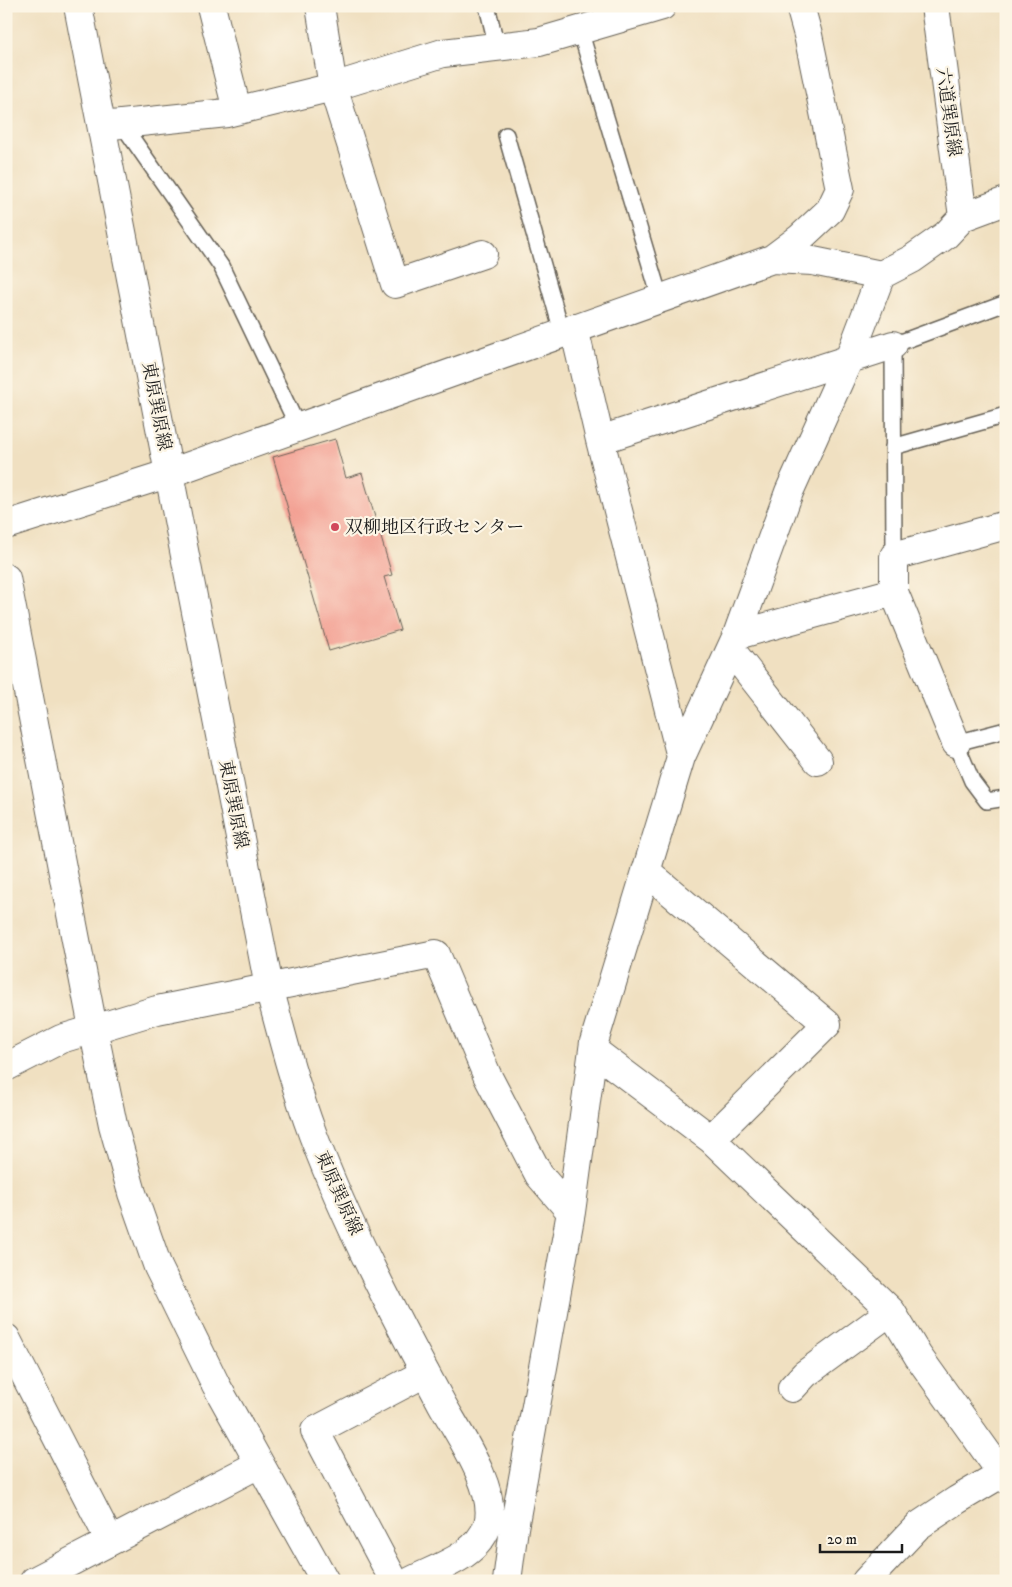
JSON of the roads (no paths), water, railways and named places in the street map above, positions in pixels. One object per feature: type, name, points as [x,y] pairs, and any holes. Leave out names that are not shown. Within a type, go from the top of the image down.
[{"type":"street","name":"東原巽原線","points":[[78,6],[112,125],[170,473],[269,987],[288,1056],[323,1159],[340,1201],[425,1373],[480,1474],[488,1496],[488,1523],[479,1542],[462,1555],[411,1581]]},
{"type":"street","points":[[211,6],[237,110]]},
{"type":"street","points":[[320,6],[333,86],[395,284],[483,254]]},
{"type":"street","points":[[6,525],[170,473],[772,259],[800,238],[830,210],[840,189],[808,34],[800,6]]},
{"type":"street","name":"六道巽原線","points":[[935,6],[963,217]]},
{"type":"street","points":[[112,125],[237,110],[333,86],[442,53],[539,42],[646,8]]},
{"type":"street","points":[[772,259],[813,260],[882,275],[912,259],[946,235],[963,217],[1006,201]]},
{"type":"street","points":[[507,1581],[514,1528],[571,1212],[593,1050],[681,757],[734,643],[789,492],[849,359],[882,275]]},
{"type":"street","points":[[568,330],[600,440],[681,757]]},
{"type":"street","points":[[600,440],[893,345]]},
{"type":"street","points":[[956,743],[894,592],[894,556],[1006,525]]},
{"type":"street","points":[[6,578],[9,612],[112,1125],[132,1194],[158,1266],[216,1385],[325,1581]]},
{"type":"street","points":[[734,643],[894,592]]},
{"type":"street","points":[[734,643],[818,760]]},
{"type":"street","points":[[646,871],[827,1024],[711,1139]]},
{"type":"street","points":[[6,1067],[61,1039],[157,1010],[436,954],[487,1075],[539,1176],[571,1212]]},
{"type":"street","points":[[593,1050],[711,1139],[891,1311],[918,1356],[1004,1475],[918,1526],[875,1578]]},
{"type":"street","points":[[792,1388],[805,1374],[891,1311]]},
{"type":"street","points":[[6,1338],[110,1541]]},
{"type":"street","points":[[394,1581],[315,1431],[425,1373]]},
{"type":"street","points":[[34,1581],[259,1464]]},
{"type":"lane","points":[[488,6],[497,47]]},
{"type":"lane","points":[[580,30],[660,298]]},
{"type":"lane","points":[[112,125],[221,266],[298,427]]},
{"type":"lane","points":[[506,135],[568,330]]},
{"type":"lane","points":[[894,556],[893,345],[1006,303]]},
{"type":"lane","points":[[893,447],[1006,415]]},
{"type":"lane","points":[[1006,730],[956,743],[972,780],[987,801],[1006,798]]},
{"type":"place","name":"双柳地区行政センター","points":[[335,527]]}]
